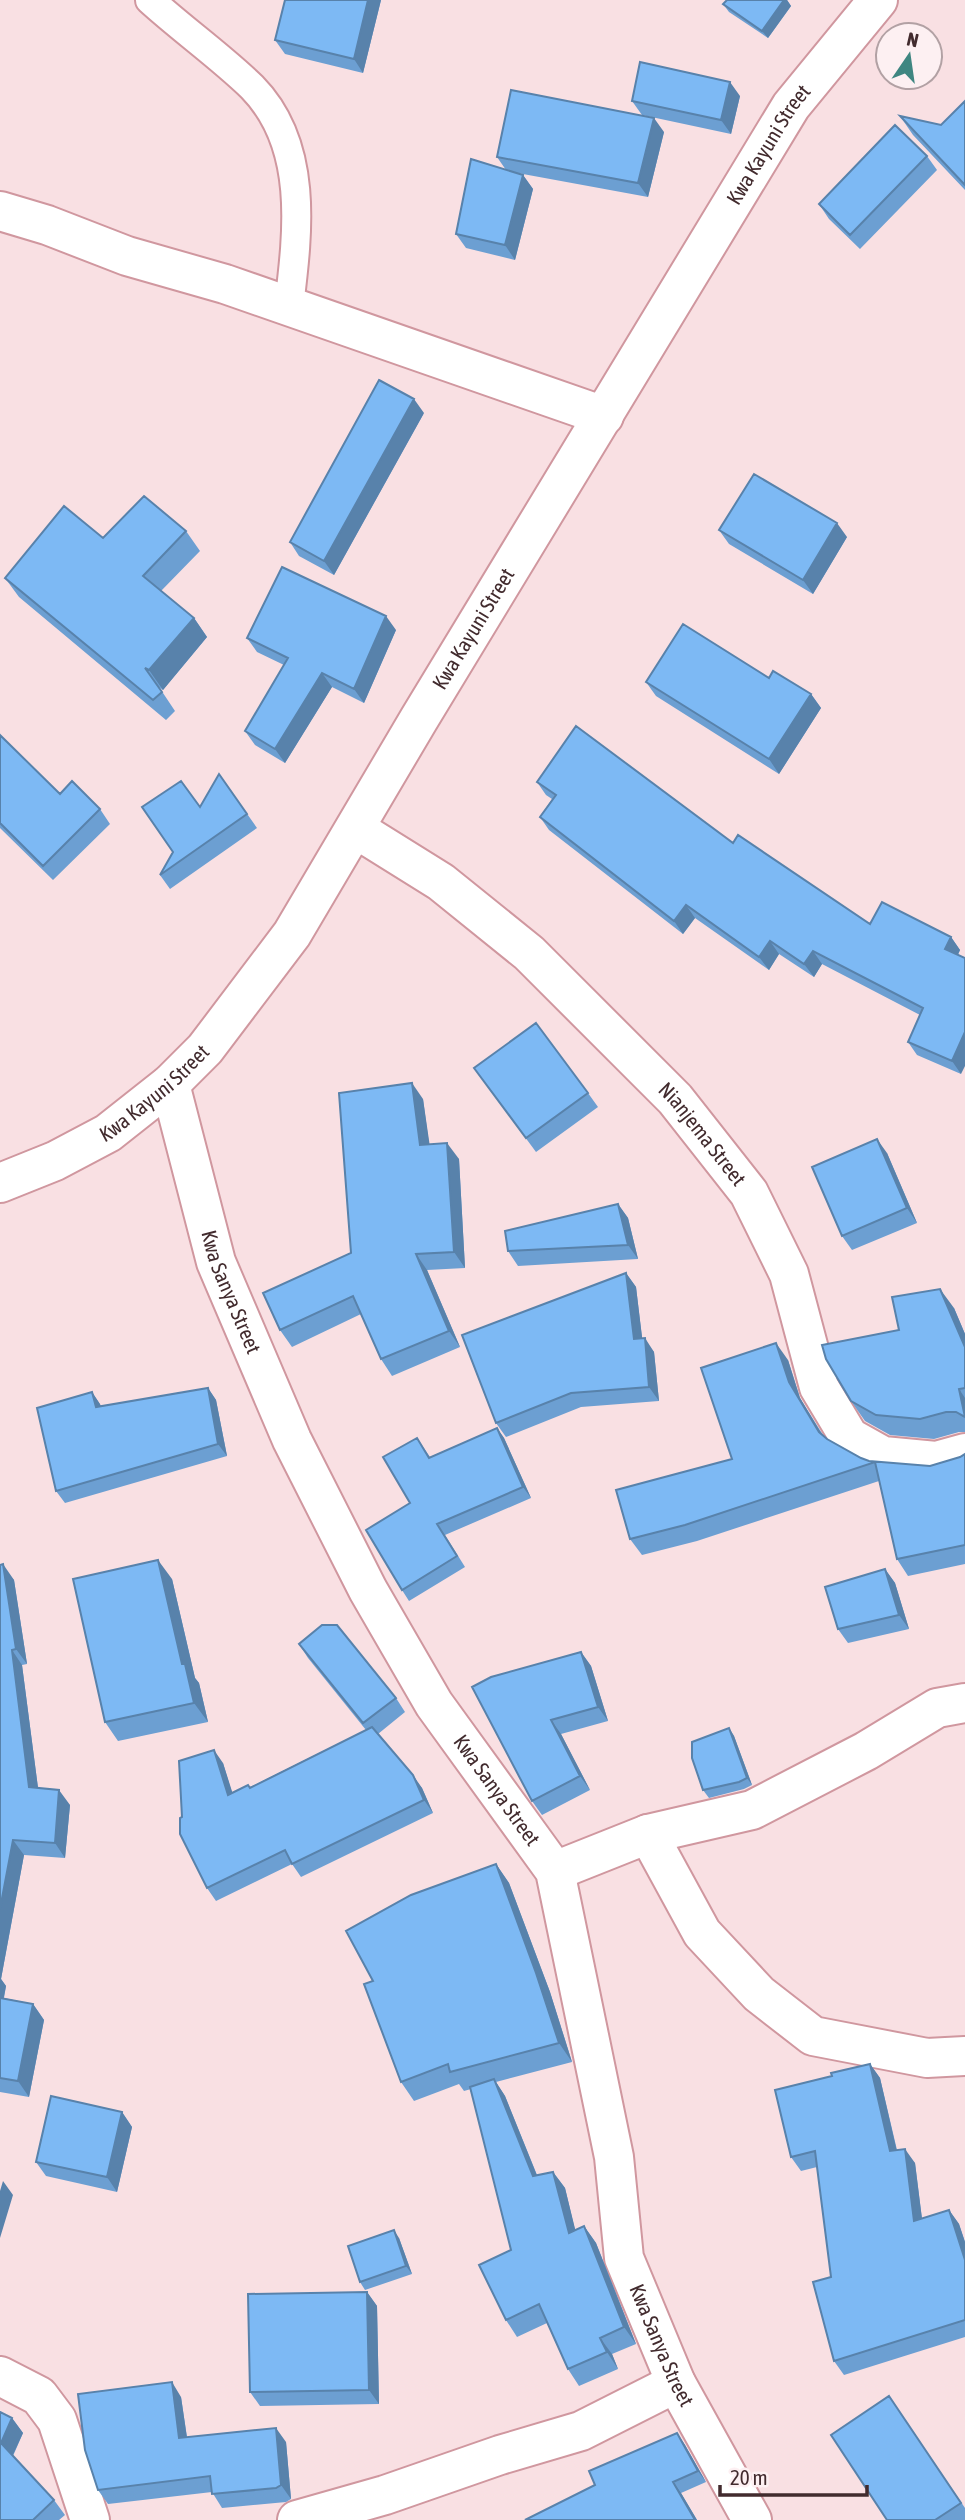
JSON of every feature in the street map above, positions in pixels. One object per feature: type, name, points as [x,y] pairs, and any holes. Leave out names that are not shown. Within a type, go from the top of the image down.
[{"type":"street","name":"Kwa Kayuni Street","points":[[0,1183],[55,1161],[108,1133],[170,1084],[205,1049],[292,934],[419,719],[791,106],[878,0]]},
{"type":"street","points":[[0,211],[47,225],[127,256],[225,284],[604,416]]},
{"type":"street","name":"Nianjema Street","points":[[356,828],[441,882],[529,953],[675,1099],[749,1193],[789,1274],[819,1387],[849,1437],[883,1456],[936,1461],[965,1453]]},
{"type":"street","name":"Kwa Sanya Street","points":[[170,1084],[216,1262],[292,1440],[368,1590],[434,1704],[555,1871],[614,2157],[624,2259],[676,2383],[752,2520]]},
{"type":"street","points":[[555,1871],[648,1834],[752,1810],[866,1751],[937,1708],[965,1703]]},
{"type":"street","points":[[648,1834],[702,1933],[759,1994],[813,2036],[927,2058],[965,2056]]},
{"type":"street","points":[[0,2376],[39,2396],[57,2420],[90,2520]]},
{"type":"street","points":[[297,2520],[386,2496],[500,2455],[581,2431],[676,2383]]},
{"type":"lane","points":[[150,0],[254,89],[277,120],[291,157],[297,203],[297,242],[289,306]]},
{"type":"building","points":[[285,0],[368,0],[354,59],[275,40]]},
{"type":"building","points":[[727,0],[784,0],[762,31],[723,4]]},
{"type":"building","points":[[640,62],[730,82],[721,120],[632,101]]},
{"type":"building","points":[[511,90],[654,118],[638,183],[497,157]]},
{"type":"building","points":[[965,101],[965,185],[900,116],[941,125]]},
{"type":"building","points":[[895,125],[927,156],[850,235],[819,204]]},
{"type":"building","points":[[471,159],[523,175],[505,245],[456,234]]},
{"type":"building","points":[[379,380],[414,399],[324,561],[290,542]]},
{"type":"building","points":[[754,474],[837,523],[803,580],[719,530]]},
{"type":"building","points":[[144,496],[186,531],[143,576],[194,618],[149,670],[145,668],[162,692],[153,700],[5,578],[64,506],[103,538]]},
{"type":"building","points":[[282,567],[386,616],[354,689],[322,673],[275,749],[245,731],[288,658],[247,638]]},
{"type":"building","points":[[683,624],[769,678],[773,671],[811,694],[769,759],[646,682]]},
{"type":"building","points":[[576,726],[733,843],[738,835],[870,924],[882,902],[951,937],[945,949],[965,958],[965,1032],[952,1061],[908,1042],[923,1008],[813,951],[804,964],[770,941],[759,957],[686,905],[674,921],[540,817],[556,795],[537,782]]},
{"type":"building","points":[[0,735],[60,794],[72,781],[100,809],[43,866],[0,823]]},
{"type":"building","points":[[219,774],[247,814],[160,875],[173,852],[142,807],[181,781],[200,807]]},
{"type":"building","points":[[536,1023],[588,1093],[526,1138],[474,1068]]},
{"type":"building","points":[[412,1083],[420,1145],[447,1143],[454,1252],[416,1254],[449,1331],[381,1359],[353,1296],[280,1330],[263,1293],[351,1253],[339,1093]]},
{"type":"building","points":[[877,1139],[907,1208],[842,1236],[812,1167]]},
{"type":"building","points":[[618,1204],[628,1245],[508,1251],[505,1231]]},
{"type":"building","points":[[626,1273],[634,1339],[645,1338],[649,1387],[571,1393],[496,1423],[462,1335]]},
{"type":"building","points":[[940,1289],[965,1347],[965,1388],[959,1389],[965,1417],[956,1412],[920,1419],[876,1415],[851,1401],[826,1359],[822,1345],[899,1330],[892,1297]]},
{"type":"building","points":[[776,1343],[789,1382],[819,1432],[827,1439],[869,1461],[930,1466],[965,1454],[965,1545],[897,1559],[875,1462],[685,1525],[630,1539],[616,1490],[732,1459],[701,1368]]},
{"type":"building","points":[[208,1388],[218,1444],[56,1491],[37,1408],[92,1392],[96,1407]]},
{"type":"building","points":[[497,1428],[523,1487],[437,1524],[457,1556],[402,1590],[366,1530],[410,1503],[383,1457],[417,1438],[429,1458]]},
{"type":"building","points":[[158,1560],[182,1664],[185,1664],[194,1703],[105,1722],[73,1579]]},
{"type":"building","points":[[3,1564],[16,1649],[12,1650],[29,1787],[59,1790],[55,1843],[13,1840],[0,1909],[0,1565]]},
{"type":"building","points":[[885,1569],[899,1615],[838,1629],[825,1587]]},
{"type":"building","points":[[322,1625],[337,1625],[396,1698],[363,1723],[299,1644]]},
{"type":"building","points":[[581,1652],[598,1707],[551,1720],[580,1776],[532,1801],[472,1687],[491,1677]]},
{"type":"building","points":[[372,1727],[413,1775],[424,1800],[292,1864],[285,1850],[207,1888],[180,1834],[182,1817],[179,1761],[214,1750],[228,1795],[248,1785],[250,1788]]},
{"type":"building","points":[[729,1728],[747,1778],[703,1790],[692,1758],[692,1742]]},
{"type":"building","points":[[496,1864],[559,2043],[450,2072],[448,2064],[401,2082],[364,1984],[373,1981],[346,1931],[411,1895]]},
{"type":"building","points":[[0,1998],[33,2004],[18,2081],[0,2078]]},
{"type":"building","points":[[870,2064],[890,2151],[905,2149],[914,2221],[949,2210],[965,2260],[965,2320],[834,2361],[813,2282],[831,2277],[815,2151],[791,2157],[775,2090]]},
{"type":"building","points":[[494,2079],[533,2176],[553,2172],[569,2233],[584,2226],[624,2327],[600,2338],[607,2352],[568,2369],[539,2304],[506,2320],[479,2265],[511,2250],[470,2087]]},
{"type":"building","points":[[51,2096],[122,2112],[107,2177],[36,2162]]},
{"type":"building","points":[[394,2230],[406,2266],[360,2282],[348,2246]]},
{"type":"building","points":[[367,2292],[369,2390],[250,2392],[248,2294]]},
{"type":"building","points":[[172,2382],[179,2438],[276,2428],[281,2485],[276,2488],[212,2494],[210,2476],[98,2490],[85,2450],[78,2394]]},
{"type":"building","points":[[889,2396],[961,2503],[935,2520],[887,2520],[831,2435]]},
{"type":"building","points":[[0,2412],[12,2418],[1,2443],[54,2500],[33,2520],[0,2520]]},
{"type":"building","points":[[677,2433],[698,2471],[673,2482],[695,2520],[525,2520],[595,2485],[589,2471]]}]
